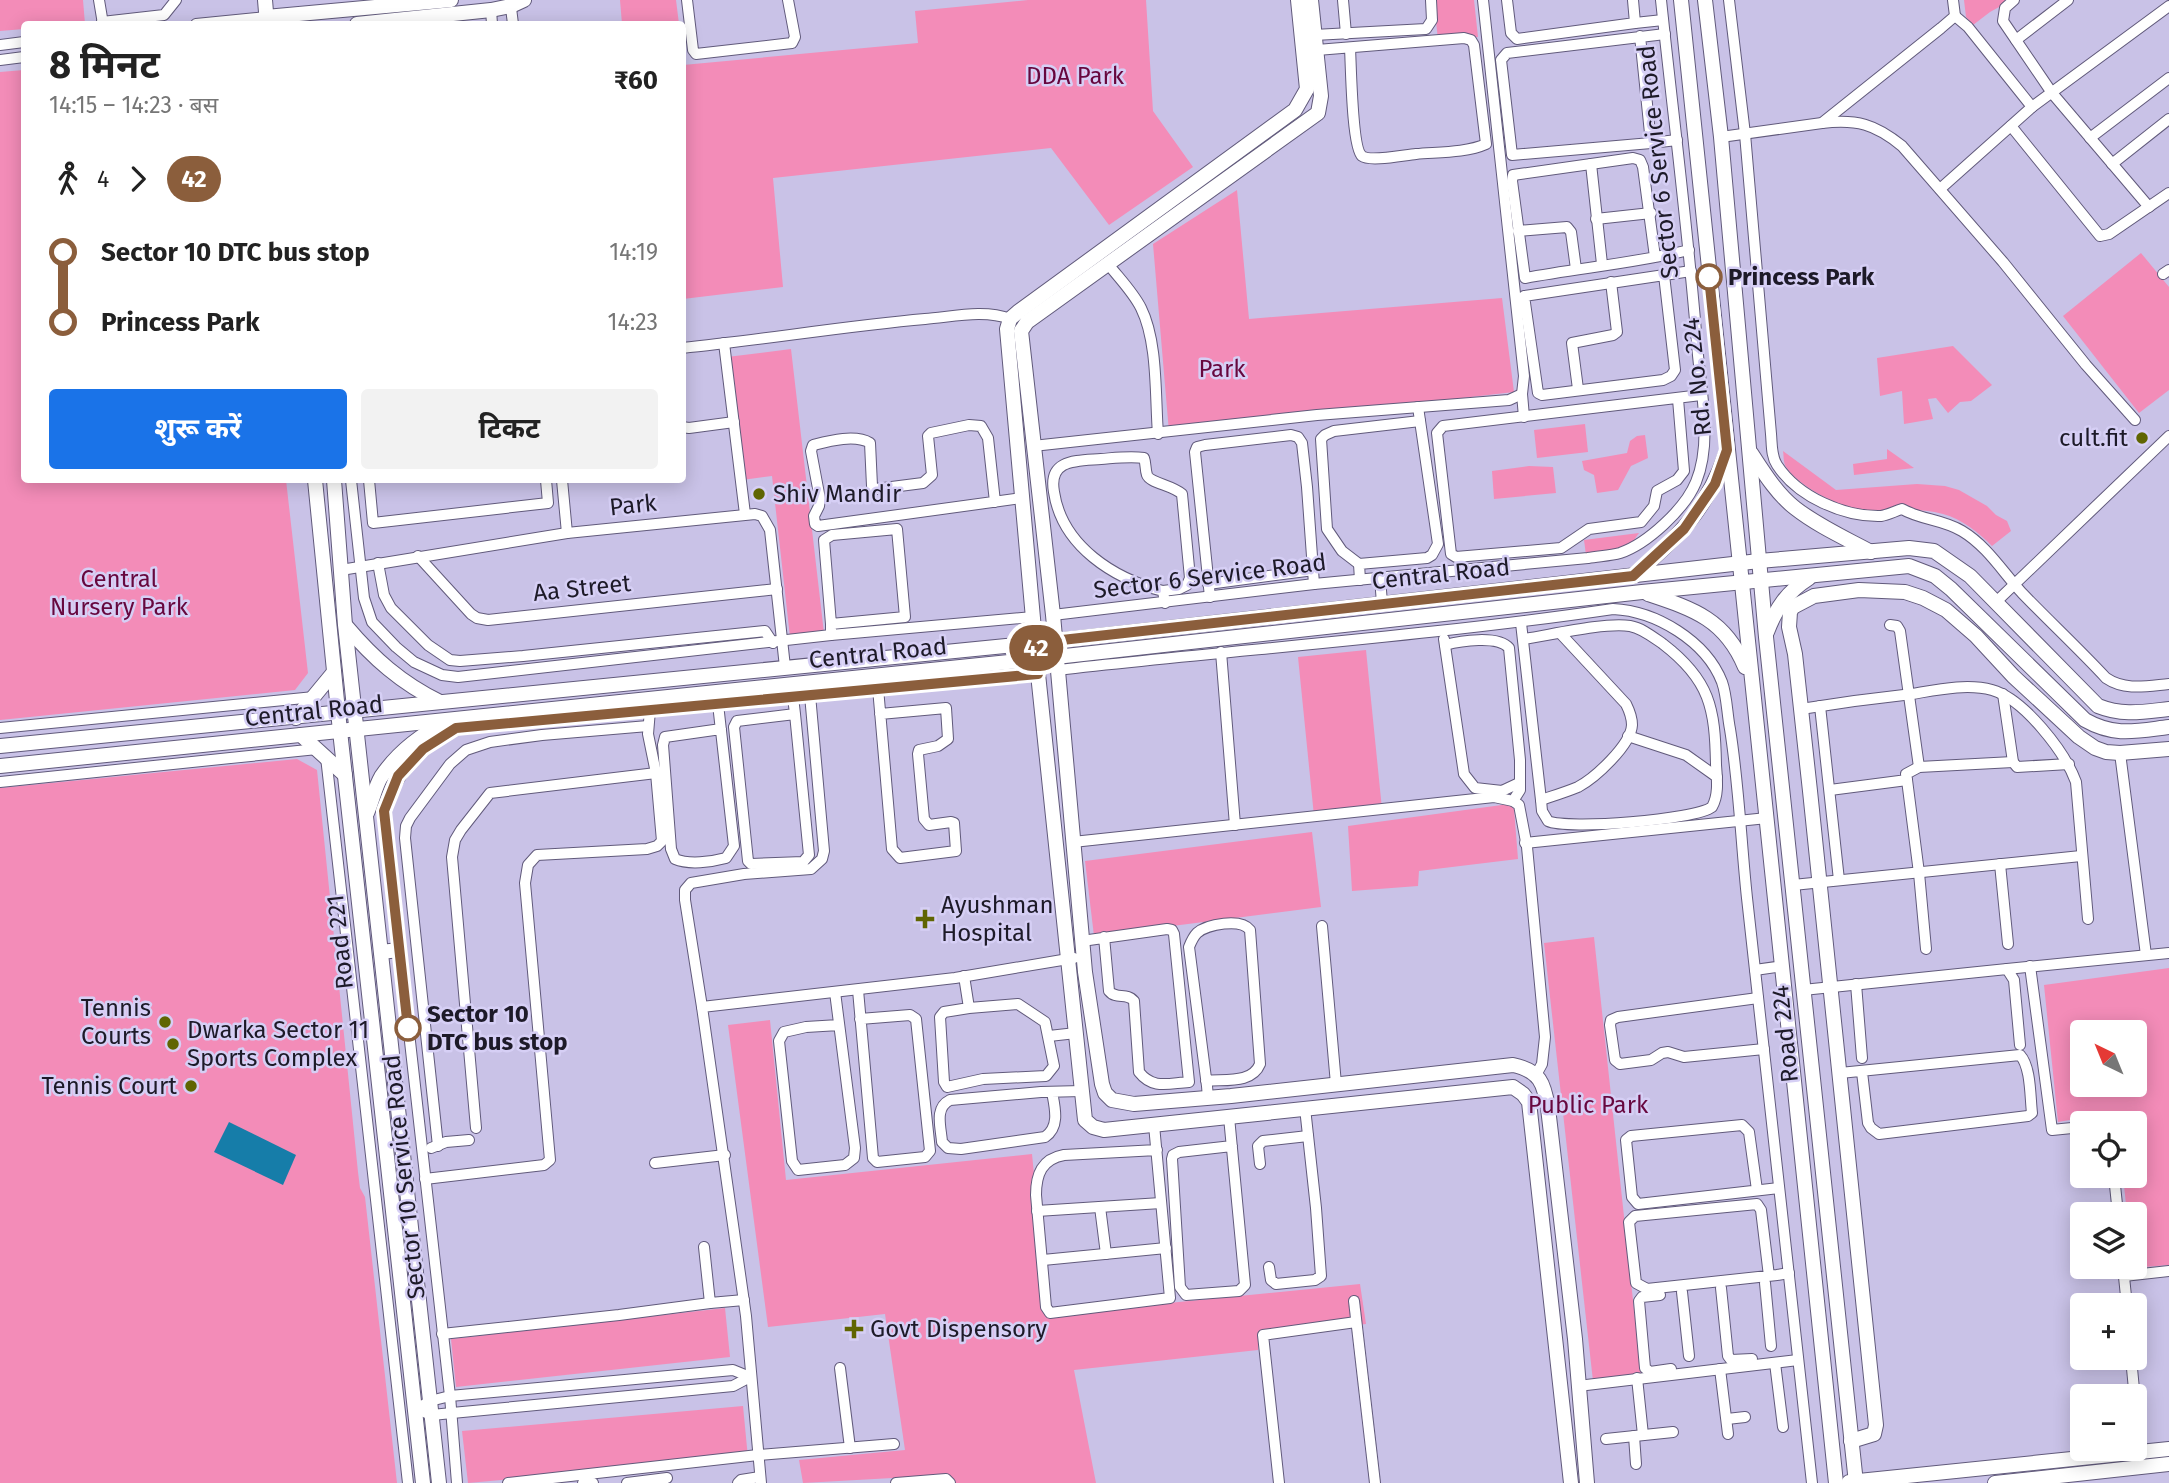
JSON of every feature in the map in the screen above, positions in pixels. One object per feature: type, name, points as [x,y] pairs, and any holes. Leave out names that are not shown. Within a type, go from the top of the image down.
[{"type":"main road","points":[[265,0],[267,21],[284,20],[299,7],[452,0]]},
{"type":"main road","points":[[282,0],[284,20]]},
{"type":"main road","points":[[1298,0],[1307,89],[1295,110],[1018,312],[1006,329],[1037,666],[1085,1120],[1093,1127],[1104,1130],[1513,1087],[1528,1102],[1572,1483]]},
{"type":"main road","points":[[1311,0],[1321,96],[1318,113],[1027,322],[1021,331],[1053,615],[1083,956],[1102,1084],[1105,1093],[1119,1103],[1134,1104],[1513,1065],[1526,1068],[1536,1075],[1542,1081],[1548,1108],[1587,1483]]},
{"type":"main road","name":"Rd. No. 224","points":[[1681,0],[1741,583]]},
{"type":"main road","name":"Rd. No. 224","points":[[1705,0],[1721,137],[1760,581]]},
{"type":"main road","points":[[414,21],[491,17],[515,2]]},
{"type":"main road","points":[[1749,449],[1769,481],[1794,508],[1871,552]]},
{"type":"main road","points":[[1633,576],[1684,529],[1715,484],[1727,450]]},
{"type":"main road","name":"Road 221","points":[[314,483],[423,1483]]},
{"type":"main road","name":"Road 221","points":[[334,483],[345,625],[439,1483]]},
{"type":"main road","name":"Central Road","points":[[0,746],[1055,641],[1759,561],[1909,548],[1934,551],[1970,576],[2098,706],[2114,712],[2131,713],[2169,709]]},
{"type":"main road","name":"Central Road","points":[[0,766],[452,719],[579,711],[1057,664],[1374,630],[1642,592],[1909,566],[1935,576],[2085,720],[2102,730],[2126,732],[2169,727]]},
{"type":"main road","points":[[1766,637],[1779,606],[1788,593],[1813,576]]},
{"type":"main road","name":"Road 224","points":[[1760,581],[1851,1441],[1852,1483]]},
{"type":"main road","name":"Road 224","points":[[1741,583],[1768,818],[1836,1483]]},
{"type":"main road","points":[[1851,1441],[1874,1434],[1876,1425],[1801,709],[1789,627],[1790,612],[1803,601],[1821,595],[1859,590],[1905,592],[1923,598],[1946,610],[1976,636],[2013,676],[2079,737],[2095,748],[2120,754],[2169,749]]},
{"type":"main road","points":[[1642,592],[1695,610],[1716,625],[1739,653],[1751,681]]},
{"type":"main road","points":[[345,625],[391,673],[414,690],[440,702]]},
{"type":"main road","points":[[1768,657],[1795,654]]},
{"type":"main road","points":[[296,718],[334,672]]},
{"type":"main road","points":[[366,817],[380,778],[404,749],[428,731],[452,719]]},
{"type":"main road","points":[[301,735],[345,775]]},
{"type":"main road","points":[[381,952],[400,950]]},
{"type":"main road","points":[[353,1000],[369,999]]},
{"type":"main road","points":[[2147,1451],[2169,1449]]},
{"type":"main road","points":[[1852,1483],[2070,1460]]},
{"type":"main road","points":[[1995,1483],[2169,1464]]},
{"type":"street","points":[[99,0],[103,21]]},
{"type":"street","points":[[118,21],[164,15],[176,0]]},
{"type":"street","points":[[687,0],[692,50],[696,54],[792,43],[795,37],[788,0]]},
{"type":"street","points":[[1343,0],[1346,34]]},
{"type":"street","points":[[1314,35],[1426,29],[1432,20],[1431,0]]},
{"type":"street","points":[[1483,0],[1519,279]]},
{"type":"street","points":[[1507,0],[1511,33],[1517,39],[1663,20]]},
{"type":"street","points":[[1633,0],[1635,23]]},
{"type":"street","name":"Sector 6 Service Road","points":[[1053,615],[1164,597],[1210,597],[1619,553],[1642,543],[1682,504],[1696,483],[1703,456],[1701,395],[1689,250],[1661,0]]},
{"type":"street","points":[[1729,0],[1745,134],[1770,434],[1773,457],[1778,466],[1806,493],[1845,512],[1884,516],[1902,509],[1915,517],[1938,520],[1961,531],[1993,557],[2014,583],[2106,678],[2117,686],[2169,684]]},
{"type":"street","points":[[1953,0],[1955,16],[1968,27],[2032,107]]},
{"type":"street","points":[[2014,0],[2005,9],[2003,21],[2052,93],[2149,207]]},
{"type":"street","points":[[2016,40],[2068,0]]},
{"type":"street","points":[[513,21],[515,2]]},
{"type":"street","points":[[1940,189],[2032,107],[2169,6]]},
{"type":"street","points":[[1822,123],[1955,16]]},
{"type":"street","points":[[1665,34],[1507,53],[1503,56],[1501,60],[1510,151],[1514,156],[1677,140]]},
{"type":"street","points":[[1640,36],[1651,143]]},
{"type":"street","points":[[1317,50],[1464,38],[1471,40],[1474,45],[1486,144],[1392,157],[1368,158],[1361,155],[1354,134],[1350,48]]},
{"type":"street","points":[[0,44],[21,42]]},
{"type":"street","points":[[0,60],[21,57]]},
{"type":"street","points":[[2090,138],[2169,78]]},
{"type":"street","points":[[2112,164],[2169,119]]},
{"type":"street","points":[[1721,137],[1851,121],[1886,133],[1902,146],[1940,189],[2134,420]]},
{"type":"street","points":[[2011,126],[2100,236],[2109,234],[2169,192]]},
{"type":"street","points":[[1524,416],[1518,231],[1513,175],[1633,158],[1640,160],[1651,213],[1655,257]]},
{"type":"street","points":[[1591,164],[1602,264]]},
{"type":"street","points":[[1596,219],[1651,213]]},
{"type":"street","points":[[1518,231],[1567,227],[1571,232],[1576,268]]},
{"type":"street","points":[[1519,279],[1689,250]]},
{"type":"street","points":[[1108,264],[1139,304],[1147,325],[1158,434]]},
{"type":"street","points":[[1520,297],[1691,271]]},
{"type":"street","points":[[1520,297],[1535,389],[1542,395],[1663,380],[1675,370],[1664,275]]},
{"type":"street","points":[[1578,389],[1572,343],[1617,332],[1611,282]]},
{"type":"street","points":[[686,348],[961,316],[992,314],[1010,320]]},
{"type":"street","points":[[724,343],[745,514],[762,516],[771,530],[777,589],[778,642],[785,667]]},
{"type":"street","points":[[1033,446],[1317,415],[1509,400],[1522,394]]},
{"type":"street","points":[[1678,399],[1684,471],[1677,480],[1657,491],[1654,506],[1641,522],[1589,529],[1561,548],[1456,557],[1451,554],[1438,429],[1443,426],[1701,395]]},
{"type":"street","points":[[1419,407],[1438,544],[1427,558],[1359,564],[1342,551],[1327,528],[1321,439],[1334,431],[1420,421]]},
{"type":"street","points":[[686,428],[734,422]]},
{"type":"street","points":[[995,502],[988,438],[981,426],[970,425],[931,433],[928,436],[932,475],[923,483],[876,489],[872,486],[872,450],[870,443],[863,439],[830,441],[813,445],[811,451],[820,499],[814,516],[818,526],[995,502],[1021,498]]},
{"type":"street","points":[[1210,597],[1195,452],[1197,447],[1205,445],[1291,435],[1298,437],[1302,443],[1307,487],[1314,584]]},
{"type":"street","points":[[1996,602],[2169,436]]},
{"type":"street","points":[[1144,458],[1148,476],[1152,481],[1174,487],[1182,494],[1190,578],[1187,584],[1164,597],[1129,581],[1096,559],[1072,537],[1064,527],[1056,505],[1053,488],[1054,472],[1058,467],[1075,461],[1144,458]]},
{"type":"street","points":[[351,483],[364,598],[372,622],[396,647],[426,670],[458,677],[555,667],[778,642],[831,629],[905,617]]},
{"type":"street","points":[[369,483],[373,523],[548,503],[546,483]]},
{"type":"street","points":[[562,483],[567,533]]},
{"type":"street","name":"Park","points":[[341,570],[567,533],[745,514]]},
{"type":"street","points":[[831,629],[824,540],[832,535],[897,529],[906,630]]},
{"type":"street","name":"Aa Street","points":[[418,556],[471,614],[488,620],[777,589]]},
{"type":"street","points":[[1456,557],[1457,570]]},
{"type":"street","points":[[378,563],[384,595],[391,608],[443,657],[460,661],[765,631],[778,642]]},
{"type":"street","points":[[1359,564],[1360,580]]},
{"type":"street","points":[[1208,584],[1314,570]]},
{"type":"street","points":[[1380,578],[1382,603]]},
{"type":"street","points":[[1057,664],[1221,652],[1374,630],[1442,630],[1613,609],[1630,610],[1666,625],[1693,642],[1711,661],[1723,683],[1738,796],[1812,1483]]},
{"type":"street","points":[[831,629],[906,630],[1033,617]]},
{"type":"street","points":[[1521,622],[1542,811],[1548,821],[1567,825],[1672,818],[1699,814],[1712,807],[1716,797],[1717,777],[1712,710],[1701,682],[1684,662],[1633,626],[1610,626],[1524,639]]},
{"type":"street","points":[[1890,625],[1897,626],[1900,631],[1919,767]]},
{"type":"street","points":[[1442,630],[1464,774],[1475,788],[1502,791],[1519,783]]},
{"type":"street","points":[[1541,800],[1579,786],[1591,778],[1614,756],[1632,725],[1626,704],[1560,633]]},
{"type":"street","points":[[1445,645],[1492,640],[1501,641],[1508,648],[1520,760],[1520,790],[1513,801]]},
{"type":"street","points":[[1221,652],[1235,825]]},
{"type":"street","points":[[554,653],[557,690]]},
{"type":"street","name":"Sector 10 Service Road","points":[[457,1483],[452,1413],[384,811],[398,776],[423,749],[456,728],[579,711],[650,710],[878,688],[1037,666]]},
{"type":"street","points":[[878,688],[880,714],[892,849],[900,858],[956,851],[954,823],[951,821],[929,825],[924,819],[918,754],[919,750],[938,746],[948,739],[946,708],[880,714]]},
{"type":"street","points":[[1801,709],[1910,694],[1983,688],[2003,694],[2036,724],[2069,764],[2076,782],[2088,919]]},
{"type":"street","points":[[2003,694],[2013,762],[2017,767],[2069,764]]},
{"type":"street","points":[[738,1483],[741,1480],[761,1480],[744,1300],[685,890],[691,883],[744,874],[811,869],[822,859],[824,851],[810,695]]},
{"type":"street","points":[[0,728],[314,697]]},
{"type":"street","points":[[793,697],[795,714],[809,855],[803,862],[751,864],[748,861],[734,727],[737,721],[795,714]]},
{"type":"street","points":[[2036,724],[2063,698]]},
{"type":"street","points":[[718,704],[721,729],[734,846],[726,858],[682,862],[675,859],[671,849],[663,745],[665,737],[721,729]]},
{"type":"street","points":[[1820,706],[1839,880]]},
{"type":"street","points":[[425,1180],[544,1165],[550,1160],[525,883],[528,865],[537,855],[647,849],[657,846],[663,836],[648,726],[650,710]]},
{"type":"street","points":[[438,1146],[405,838],[410,818],[450,764],[466,750],[490,742],[542,734],[648,726]]},
{"type":"street","points":[[1628,736],[1686,755],[1717,777]]},
{"type":"street","points":[[0,782],[321,753],[353,1000],[408,1483]]},
{"type":"street","points":[[2120,754],[2147,955]]},
{"type":"street","points":[[1926,949],[1906,774],[1919,767],[2013,762]]},
{"type":"street","points":[[476,1128],[452,857],[455,840],[490,793],[656,773]]},
{"type":"street","points":[[1830,790],[1907,780]]},
{"type":"street","points":[[1716,797],[1738,796]]},
{"type":"street","points":[[1073,842],[1494,797],[1513,801],[1519,805],[1525,843],[1545,1037],[1542,1063],[1536,1075]]},
{"type":"street","points":[[1525,843],[1768,818]]},
{"type":"street","points":[[1793,886],[2081,856]]},
{"type":"street","points":[[2000,864],[2008,944]]},
{"type":"street","points":[[1206,1081],[1247,1078],[1256,1073],[1260,1064],[1250,930],[1246,925],[1237,922],[1203,929],[1194,935],[1189,947],[1208,1098]]},
{"type":"street","points":[[1322,926],[1336,1084]]},
{"type":"street","points":[[1082,941],[1167,929],[1174,934],[1192,1099]]},
{"type":"street","points":[[1104,937],[1109,991],[1115,996],[1128,996],[1134,1001],[1139,1072],[1146,1081],[1154,1085],[1189,1082]]},
{"type":"street","points":[[1803,990],[2169,953]]},
{"type":"street","points":[[702,1007],[964,976],[1083,956]]},
{"type":"street","points":[[1755,970],[1783,966]]},
{"type":"street","points":[[2030,966],[2052,1130],[2070,1128]]},
{"type":"street","points":[[1862,1072],[1868,1123],[1875,1132],[1883,1134],[2031,1115],[2014,980],[2007,969]]},
{"type":"street","points":[[964,976],[969,1008]]},
{"type":"street","points":[[1856,984],[1862,1058]]},
{"type":"street","points":[[858,990],[860,1019],[873,1158],[877,1162],[925,1157],[930,1152],[916,1018],[910,1015],[860,1019]]},
{"type":"street","points":[[835,992],[839,1025],[855,1158],[845,1165],[798,1170],[792,1161],[779,1041],[784,1032],[806,1027],[839,1025]]},
{"type":"street","points":[[1758,998],[1618,1017],[1611,1020],[1609,1026],[1615,1060],[1620,1064],[1651,1060],[1668,1052],[1684,1057],[1764,1049]]},
{"type":"street","points":[[1018,1004],[1045,1023],[1054,1066],[1046,1076],[983,1079],[947,1087],[944,1082],[940,1017],[944,1012],[969,1008],[1018,1004]]},
{"type":"street","points":[[1049,1036],[1076,1033]]},
{"type":"street","points":[[1840,1073],[2021,1051],[2043,1052]]},
{"type":"street","points":[[1052,1092],[1056,1119],[1051,1133],[1045,1138],[961,1149],[948,1147],[942,1142],[939,1111],[944,1102],[950,1100],[1052,1092],[1082,1091]]},
{"type":"street","points":[[1269,1267],[1271,1280],[1276,1284],[1315,1280],[1321,1276],[1305,1108]]},
{"type":"street","points":[[1229,1117],[1232,1146],[1245,1285],[1239,1291],[1186,1295],[1180,1287],[1173,1155],[1232,1146]]},
{"type":"street","points":[[1154,1125],[1157,1150],[1170,1291],[1168,1299],[1053,1314],[1046,1307],[1037,1211],[1038,1175],[1049,1159],[1064,1155],[1157,1150]]},
{"type":"street","points":[[1757,1189],[1749,1132],[1742,1125],[1631,1136],[1626,1140],[1632,1197],[1635,1203],[1779,1188]]},
{"type":"street","points":[[1260,1164],[1258,1146],[1263,1141],[1308,1136]]},
{"type":"street","points":[[422,1151],[446,1142],[469,1140]]},
{"type":"street","points":[[655,1163],[725,1155]]},
{"type":"street","points":[[1037,1211],[1161,1203]]},
{"type":"street","points":[[1770,1346],[1767,1279],[1761,1210],[1757,1204],[1635,1216],[1629,1222],[1636,1283],[1642,1288],[1767,1279],[1789,1277]]},
{"type":"street","points":[[1100,1207],[1106,1254]]},
{"type":"street","points":[[704,1247],[710,1303]]},
{"type":"street","points":[[1043,1260],[1166,1248]]},
{"type":"street","points":[[2147,1271],[2169,1271]]},
{"type":"street","points":[[1671,1369],[1650,1373],[1646,1370],[1639,1301],[1642,1297],[1721,1288],[1767,1279]]},
{"type":"street","points":[[1721,1288],[1728,1356],[1731,1360],[1762,1359]]},
{"type":"street","points":[[1682,1292],[1689,1356]]},
{"type":"street","points":[[442,1334],[744,1300]]},
{"type":"street","points":[[1354,1301],[1375,1483]]},
{"type":"street","points":[[1279,1483],[1263,1335],[1356,1322]]},
{"type":"street","points":[[1578,1386],[1798,1360]]},
{"type":"street","points":[[1775,1363],[1783,1427]]},
{"type":"street","points":[[840,1368],[850,1448]]},
{"type":"street","points":[[1720,1369],[1728,1434]]},
{"type":"street","points":[[431,1408],[450,1396],[733,1370],[750,1377]]},
{"type":"street","points":[[415,1410],[431,1408],[452,1413],[733,1386],[750,1377]]},
{"type":"street","points":[[1636,1464],[1637,1378]]},
{"type":"street","points":[[1727,1419],[1745,1417]]},
{"type":"street","points":[[1606,1439],[1673,1432]]},
{"type":"street","points":[[508,1483],[606,1477],[758,1455],[894,1444]]},
{"type":"street","points":[[627,1483],[667,1478]]},
{"type":"street","points":[[896,1483],[946,1479],[950,1483]]},
{"type":"street","points":[[583,1483],[593,1483]]},
{"type":"green space","points":[[0,0],[83,0],[85,21],[21,21],[21,29],[0,31]]},
{"type":"green space","points":[[620,0],[676,0],[679,21],[622,21]]},
{"type":"green space","name":"DDA Park","points":[[1028,0],[1146,0],[1153,111],[1193,167],[1109,225],[1051,148],[773,178],[783,287],[686,299],[686,65],[918,43],[915,11]]},
{"type":"green space","points":[[1434,0],[1474,0],[1478,37],[1438,41]]},
{"type":"green space","points":[[1964,0],[2012,0],[1973,25],[1966,17]]},
{"type":"green space","name":"Central Nursery Park","points":[[21,70],[21,483],[286,483],[308,673],[295,690],[0,720],[0,72]]},
{"type":"green space","name":"Park","points":[[1237,190],[1249,319],[1502,298],[1514,392],[1169,432],[1153,244]]},
{"type":"green space","points":[[2141,253],[2169,287],[2169,390],[2139,413],[2063,316]]},
{"type":"green space","points":[[1953,346],[1992,385],[1971,401],[1960,402],[1948,413],[1936,398],[1928,399],[1933,419],[1904,424],[1902,391],[1880,396],[1877,358]]},
{"type":"green space","points":[[791,349],[824,633],[790,637],[772,476],[742,480],[727,357]]},
{"type":"green space","points":[[1585,424],[1588,452],[1537,458],[1534,430]]},
{"type":"green space","points":[[1645,435],[1648,458],[1631,466],[1618,490],[1597,493],[1594,475],[1584,470],[1582,461],[1627,453],[1630,441]]},
{"type":"green space","points":[[1887,449],[1914,468],[1854,475],[1853,464],[1887,459]]},
{"type":"green space","points":[[1783,451],[1836,490],[1917,484],[1959,490],[2007,521],[2011,531],[1992,546],[1970,527],[1943,514],[1922,510],[1871,511],[1842,505],[1809,488],[1792,474],[1785,465]]},
{"type":"green space","points":[[1529,466],[1553,467],[1556,493],[1494,499],[1492,471]]},
{"type":"green space","points":[[1639,533],[1627,550],[1586,555],[1584,540]]},
{"type":"green space","points":[[1366,650],[1382,809],[1314,816],[1298,657]]},
{"type":"green space","points":[[297,759],[317,770],[358,1172],[360,1188],[365,1197],[397,1483],[0,1483],[0,788]]},
{"type":"green space","points":[[1509,804],[1514,809],[1518,859],[1419,871],[1418,886],[1352,891],[1348,826]]},
{"type":"green space","points":[[1312,832],[1321,907],[1094,936],[1085,861]]},
{"type":"green space","name":"Public Park","points":[[1594,937],[1641,1375],[1593,1381],[1544,943]]},
{"type":"green space","points":[[2169,968],[2169,1265],[2147,1267],[2147,1202],[2126,1202],[2124,1188],[2147,1188],[2147,1111],[2070,1111],[2070,1120],[2058,1122],[2044,985]]},
{"type":"green space","points":[[770,1020],[786,1180],[1032,1154],[1048,1315],[1360,1284],[1366,1324],[1258,1337],[1258,1350],[1074,1370],[1096,1483],[954,1483],[946,1475],[803,1483],[799,1460],[905,1450],[885,1314],[768,1327],[728,1025]]},
{"type":"green space","points":[[725,1308],[730,1357],[456,1387],[451,1339]]},
{"type":"green space","points":[[743,1406],[748,1458],[468,1483],[462,1431]]},
{"type":"water","points":[[229,1122],[296,1155],[283,1185],[214,1152]]},
{"type":"bus line","name":"42","points":[[408,1028],[384,811],[398,776],[423,749],[456,728],[1038,674],[1035,643],[1633,576],[1684,529],[1699,509],[1715,484],[1727,450],[1709,277]]},
{"type":"place","name":"Princess Park","points":[[1709,277]]},
{"type":"place","name":"cult.fit","points":[[2142,438]]},
{"type":"place","name":"Shiv Mandir","points":[[759,494]]},
{"type":"place","name":"Ayushman Hospital","points":[[925,919]]},
{"type":"place","name":"Tennis Courts","points":[[165,1022]]},
{"type":"place","name":"Sector 10 DTC bus stop","points":[[408,1028]]},
{"type":"place","name":"Dwarka Sector 11 Sports Complex","points":[[173,1044]]},
{"type":"place","name":"Tennis Court","points":[[191,1086]]},
{"type":"place","name":"Govt Dispensory","points":[[854,1329]]}]
